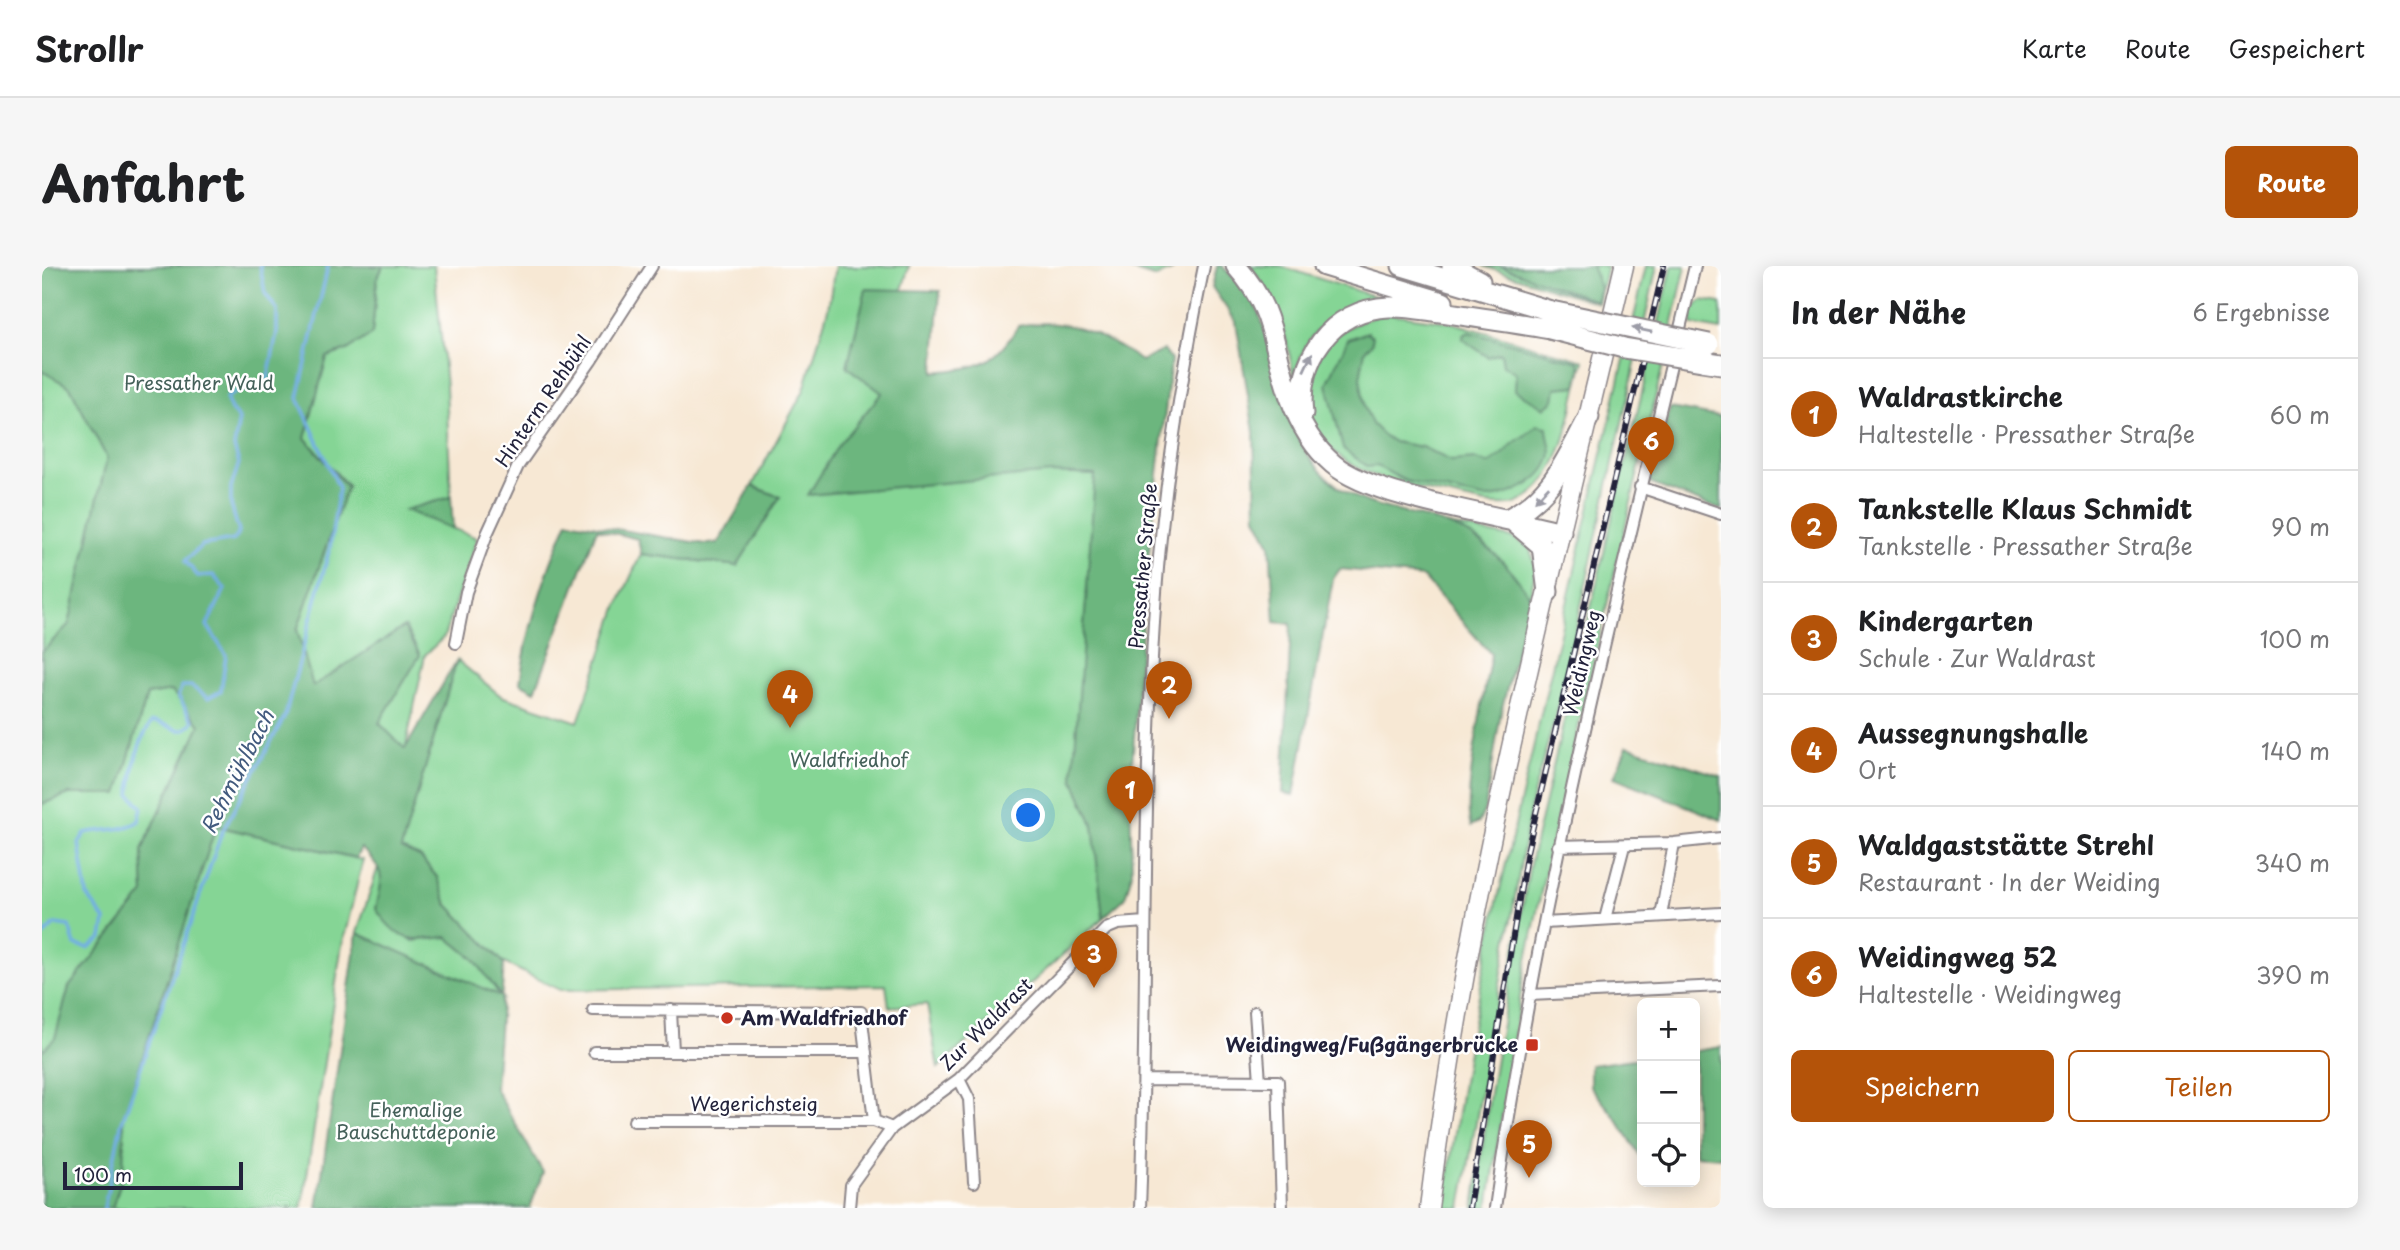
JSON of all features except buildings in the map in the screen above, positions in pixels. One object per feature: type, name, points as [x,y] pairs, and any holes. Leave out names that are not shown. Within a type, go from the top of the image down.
[{"type":"highway","points":[[1236,266],[1256,290],[1271,320],[1290,396],[1305,429],[1319,451],[1353,478],[1387,491],[1561,532]]},
{"type":"highway","points":[[1324,266],[1397,290],[1525,324]]},
{"type":"highway","points":[[1402,266],[1518,301]]},
{"type":"highway","points":[[1452,266],[1550,320],[1713,354]]},
{"type":"highway","points":[[1305,429],[1301,402],[1303,373],[1317,345],[1335,325],[1361,312],[1388,307],[1525,324],[1550,320]]},
{"type":"highway","points":[[1509,518],[1526,509],[1548,490],[1589,417]]},
{"type":"highway","points":[[1509,518],[1542,546],[1548,592]]},
{"type":"main road","points":[[1429,1208],[1483,887],[1561,532],[1624,266]]},
{"type":"street","name":"Hinterm Rehbühl","points":[[456,643],[466,592],[487,534],[518,466],[591,361],[652,266]]},
{"type":"street","name":"Pressather Straße","points":[[1140,1208],[1154,619],[1171,456],[1204,266]]},
{"type":"street","name":"Weidingweg","points":[[1496,1208],[1530,995],[1558,846],[1640,487],[1695,266]]},
{"type":"street","points":[[1640,487],[1721,514]]},
{"type":"street","points":[[1558,846],[1674,844],[1721,838]]},
{"type":"street","points":[[1661,916],[1674,844]]},
{"type":"street","points":[[1605,919],[1625,846]]},
{"type":"street","points":[[1544,923],[1721,913]]},
{"type":"street","name":"Zur Waldrast","points":[[849,1208],[851,1185],[892,1128],[959,1079],[1106,929],[1118,924],[1145,922]]},
{"type":"street","points":[[1530,995],[1721,986]]},
{"type":"street","points":[[593,1010],[861,1012],[874,1121],[892,1128]]},
{"type":"street","points":[[671,1010],[673,1052]]},
{"type":"street","points":[[1255,1012],[1260,1081]]},
{"type":"street","points":[[594,1052],[866,1052]]},
{"type":"street","points":[[959,1079],[969,1099],[974,1182]]},
{"type":"street","points":[[1144,1080],[1278,1081],[1282,1208]]},
{"type":"street","name":"Wegerichsteig","points":[[634,1121],[874,1121]]},
{"type":"green space","name":"Pressather Wald","points":[[42,266],[383,266],[377,279],[372,334],[347,350],[327,357],[305,438],[347,487],[297,630],[313,686],[404,627],[420,655],[379,723],[405,749],[457,660],[401,849],[420,857],[437,877],[447,904],[504,963],[495,1088],[543,1172],[530,1208],[317,1208],[357,933],[501,996],[474,959],[447,937],[414,939],[391,928],[376,909],[381,882],[379,869],[361,848],[356,858],[216,826],[124,1116],[123,1175],[112,1208],[42,1208],[42,1051],[55,1038],[69,987],[144,893],[142,850],[200,725],[172,691],[147,695],[118,794],[69,794],[42,804],[42,652],[69,624],[107,458],[70,387],[42,371]]},
{"type":"green space","points":[[383,266],[434,266],[446,386],[451,497],[407,510],[477,538],[444,637],[425,655],[405,750],[379,723],[420,655],[405,627],[313,687],[297,630],[349,487],[305,438],[327,357],[347,350],[372,334],[377,279]]},
{"type":"green space","name":"Waldfriedhof","points":[[835,266],[909,266],[902,290],[866,290],[847,366],[1053,473],[1096,475],[1073,778],[1093,824],[1103,918],[938,1068],[927,1004],[889,1007],[886,985],[560,990],[504,963],[447,904],[437,877],[420,857],[401,849],[457,660],[501,696],[578,722],[618,605],[641,554],[737,566],[779,497],[752,486],[804,390],[828,309]]},
{"type":"green space","points":[[1119,266],[1174,266],[1173,270],[1156,278]]},
{"type":"green space","points":[[1217,266],[1222,266],[1233,276],[1255,304],[1292,422],[1301,443],[1330,480],[1357,498],[1448,525],[1473,537],[1495,554],[1530,597],[1501,712],[1485,809],[1479,822],[1471,826],[1469,794],[1491,654],[1423,577],[1340,569],[1333,579],[1294,795],[1283,793],[1291,624],[1275,622],[1270,544],[1256,517],[1254,432],[1236,322],[1212,287]]},
{"type":"green space","points":[[1250,266],[1280,266],[1386,300],[1351,309],[1325,323],[1306,345],[1294,380],[1280,320],[1267,292]]},
{"type":"green space","points":[[1483,266],[1607,266],[1598,303]]},
{"type":"green space","points":[[1499,266],[1592,266],[1600,288],[1596,301]]},
{"type":"green space","points":[[1646,266],[1657,266],[1559,704],[1532,799],[1461,1208],[1443,1208],[1467,1057],[1497,902]]},
{"type":"green space","points":[[1672,266],[1686,266],[1550,849],[1522,984],[1488,1208],[1474,1208],[1490,1093],[1530,864]]},
{"type":"green space","points":[[866,289],[940,291],[934,372],[984,362],[1001,350],[1018,326],[1052,323],[1098,335],[1141,361],[1164,350],[1171,360],[1145,588],[1130,793],[1132,873],[1125,898],[1103,918],[1093,824],[1073,778],[1095,475],[1053,473],[808,495],[839,444],[882,393],[847,367]]},
{"type":"green space","points":[[1702,300],[1721,303],[1721,330],[1692,325],[1691,311]]},
{"type":"green space","points":[[1385,313],[1450,322],[1584,361],[1557,459],[1540,486],[1530,496],[1513,505],[1493,505],[1422,490],[1372,474],[1331,449],[1317,430],[1311,407],[1312,379],[1316,364],[1329,342],[1338,334],[1359,322]]},
{"type":"green space","points":[[1368,332],[1373,337],[1371,345],[1365,350],[1360,378],[1365,408],[1372,424],[1382,434],[1394,442],[1422,447],[1451,461],[1474,459],[1488,464],[1537,425],[1547,427],[1551,453],[1542,472],[1524,487],[1513,492],[1482,498],[1405,481],[1377,466],[1368,467],[1343,449],[1327,384],[1348,339]]},
{"type":"green space","points":[[1469,332],[1579,362],[1581,370],[1576,386],[1556,388],[1554,400],[1544,408],[1515,390],[1516,373],[1503,365],[1501,353],[1488,357],[1462,339],[1464,334]]},
{"type":"green space","points":[[42,371],[70,387],[107,458],[69,625],[42,652]]},
{"type":"green space","points":[[1670,408],[1721,417],[1721,510],[1649,483]]},
{"type":"green space","points":[[752,486],[780,497],[737,566],[641,554],[638,539],[597,529],[535,691],[520,683],[538,600],[568,521],[705,544],[718,543]]},
{"type":"green space","points":[[451,497],[453,529],[405,510]]},
{"type":"green space","points":[[1449,525],[1513,538],[1529,547],[1536,566],[1530,597],[1503,562]]},
{"type":"green space","points":[[172,691],[200,725],[142,850],[144,893],[69,987],[55,1039],[42,1051],[42,804],[69,794],[118,794],[147,695]]},
{"type":"green space","points":[[1627,746],[1721,776],[1721,820],[1614,777]]},
{"type":"green space","points":[[216,826],[363,860],[341,950],[302,1208],[112,1208],[123,1175],[124,1116]]},
{"type":"green space","points":[[379,864],[382,885],[376,909],[413,941],[447,937],[474,959],[502,998],[357,933]]},
{"type":"green space","points":[[1721,1047],[1721,1157],[1700,1155],[1700,1050]]},
{"type":"green space","points":[[1637,1059],[1637,1151],[1619,1122],[1590,1086],[1590,1065]]},
{"type":"waterway","points":[[42,937],[55,924],[69,926],[75,945],[88,948],[102,938],[105,920],[87,895],[79,843],[85,833],[121,828],[139,821],[142,807],[130,794],[139,747],[152,722],[179,730],[188,727],[193,721],[178,696],[182,686],[191,686],[208,698],[221,691],[226,655],[207,625],[225,589],[213,575],[198,576],[185,561],[202,545],[234,540],[239,532],[231,505],[231,488],[239,463],[234,447],[239,419],[226,398],[241,389],[266,388],[277,332],[277,310],[265,293],[260,266]]},
{"type":"waterway","name":"Rehmühlbach","points":[[104,1208],[121,1125],[222,832],[285,716],[330,547],[339,488],[298,398],[328,266]]},
{"type":"railway","points":[[1469,1208],[1526,856],[1664,266]]},
{"type":"place","name":"Weidingweg 52","points":[[1651,475]]},
{"type":"place","name":"Tankstelle Klaus Schmidt","points":[[1169,719]]},
{"type":"place","name":"Aussegnungshalle","points":[[790,728]]},
{"type":"place","name":"Waldrastkirche","points":[[1130,824]]},
{"type":"place","name":"Kindergarten","points":[[1094,988]]},
{"type":"place","name":"Am Waldfriedhof","points":[[727,1018]]},
{"type":"place","name":"Weidingweg/Fußgängerbrücke","points":[[1532,1045]]},
{"type":"place","name":"Waldgaststätte Strehl","points":[[1529,1178]]},
{"type":"park label","name":"Ehemalige Bauschuttdeponie","points":[[416,1121]]}]
